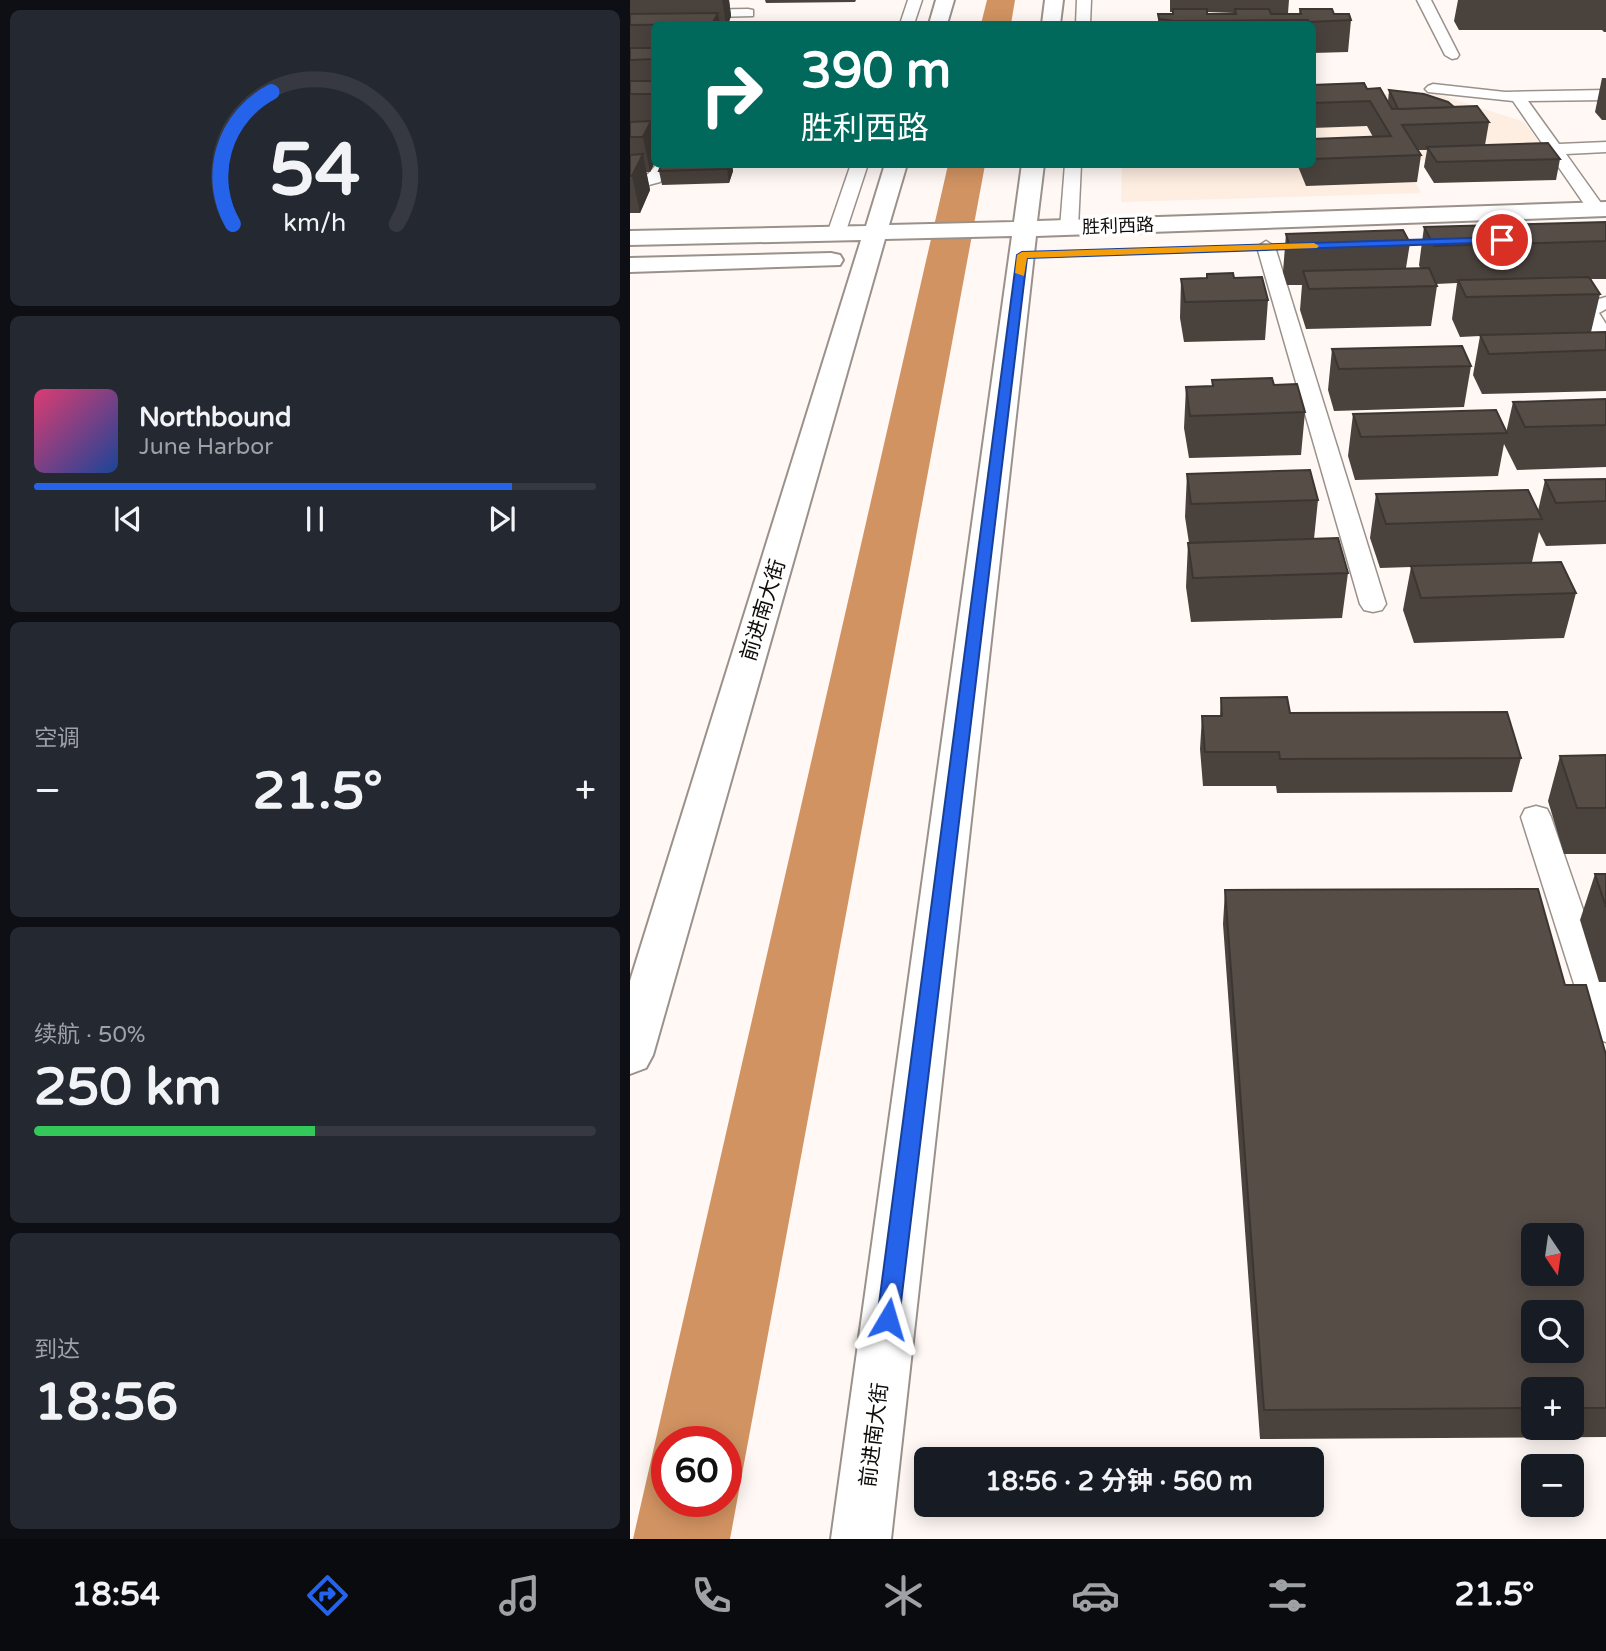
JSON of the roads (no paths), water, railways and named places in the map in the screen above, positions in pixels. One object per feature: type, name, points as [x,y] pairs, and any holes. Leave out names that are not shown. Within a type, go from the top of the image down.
[{"type":"main road","points":[[939,21],[945,0]]},
{"type":"main road","points":[[1051,21],[1054,0]]},
{"type":"main road","name":"前进南大街","points":[[630,1055],[878,250],[895,168]]},
{"type":"main road","name":"前进南大街","points":[[861,1539],[1016,245],[1032,168]]},
{"type":"main road","name":"胜利西路","points":[[630,265],[878,250],[919,232],[1016,245],[1069,228],[1602,209]]},
{"type":"main road","name":"胜利西路","points":[[630,238],[836,234],[878,250]]},
{"type":"main road","points":[[1240,248],[1293,246]]},
{"type":"street","points":[[908,21],[915,0]]},
{"type":"street","points":[[1083,21],[1084,0]]},
{"type":"street","points":[[1424,0],[1452,55]]},
{"type":"street","points":[[630,15],[743,7]]},
{"type":"street","points":[[1433,89],[1518,97],[1606,95]]},
{"type":"street","points":[[1518,97],[1554,149],[1602,209]]},
{"type":"street","points":[[1554,149],[1606,147]]},
{"type":"street","points":[[630,185],[654,178],[663,168]]},
{"type":"street","points":[[836,234],[859,168]]},
{"type":"street","points":[[1069,228],[1073,168]]},
{"type":"street","points":[[1266,247],[1373,604]]},
{"type":"street","points":[[1606,285],[1598,285],[1606,297]]},
{"type":"street","points":[[1606,303],[1592,307],[1588,313],[1606,340]]},
{"type":"street","points":[[1536,817],[1606,1028]]}]
